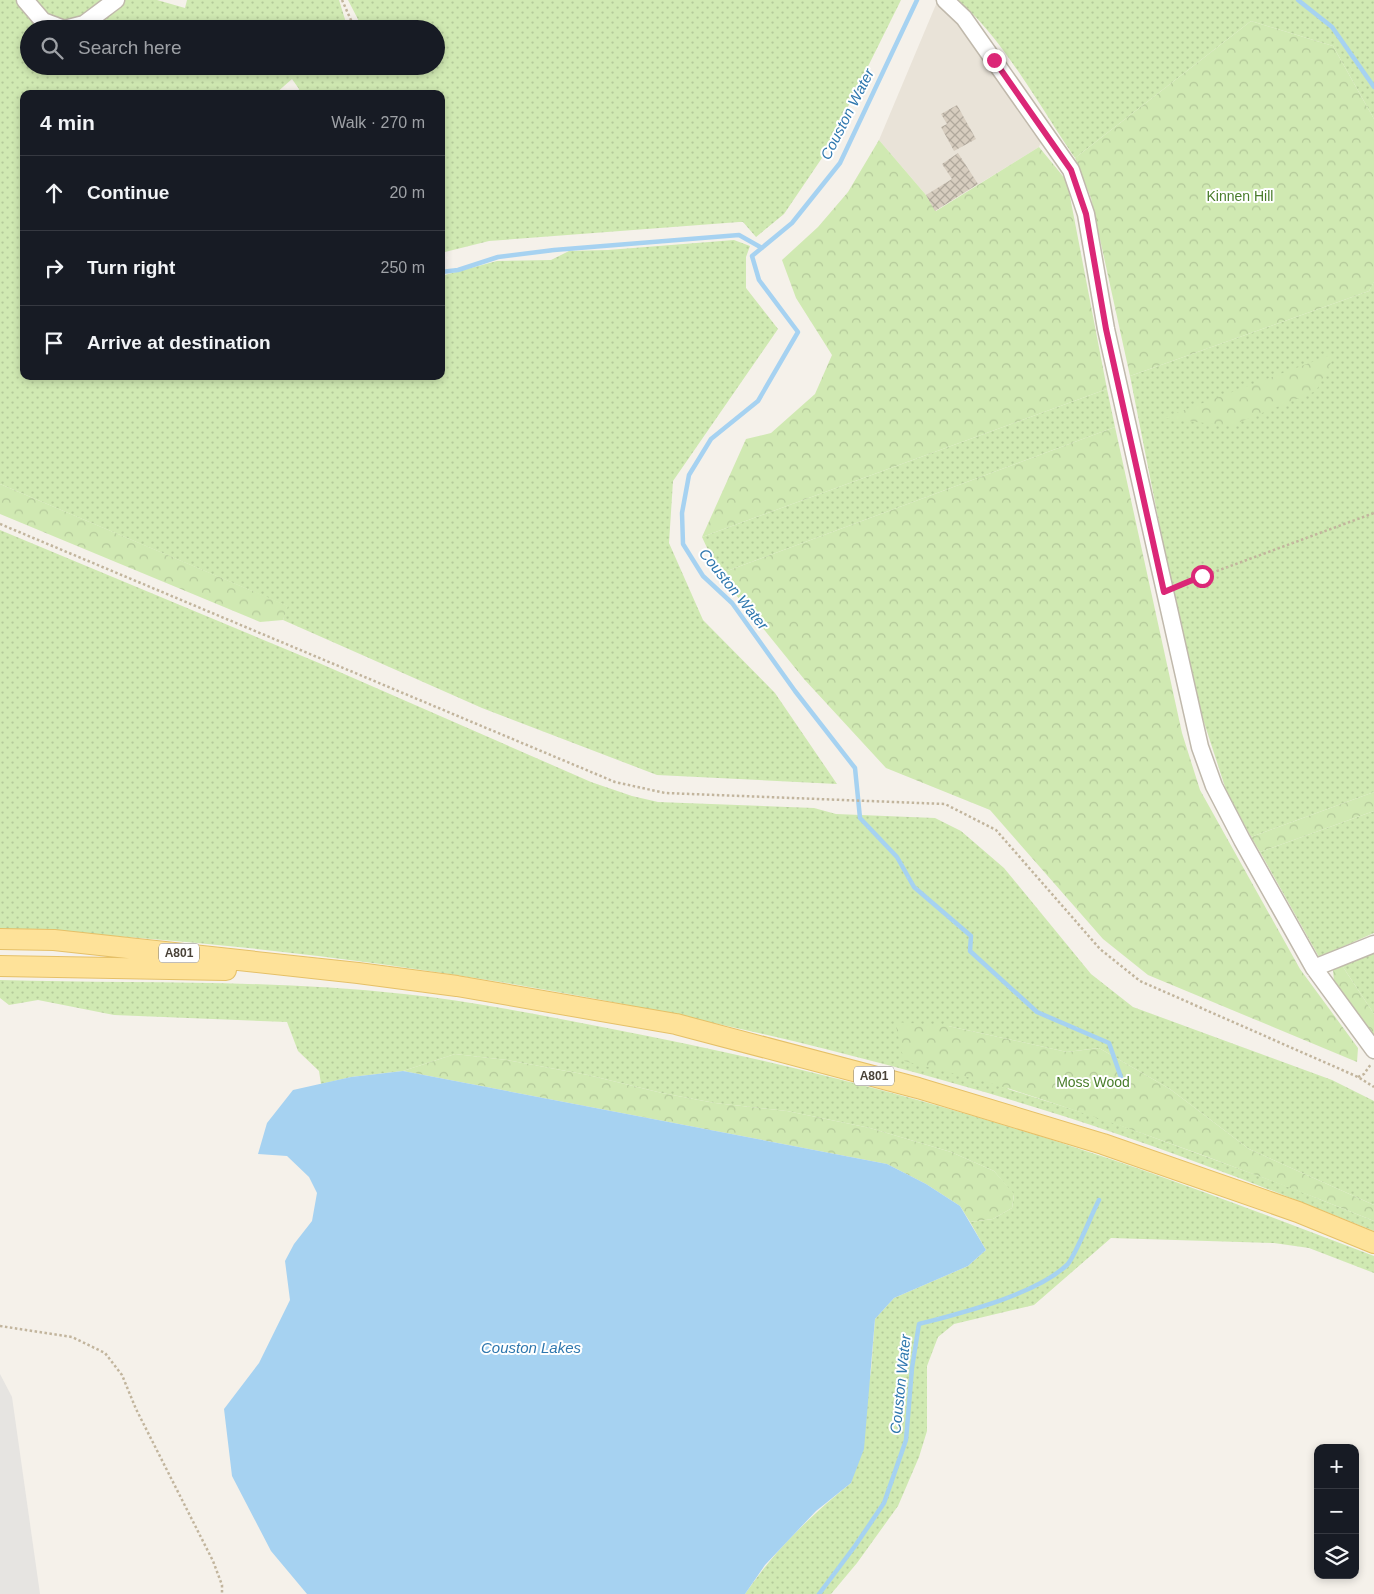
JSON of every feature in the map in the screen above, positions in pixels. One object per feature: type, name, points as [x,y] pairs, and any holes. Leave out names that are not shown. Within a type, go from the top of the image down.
[{"type":"main road","name":"A801","points":[[0,939],[54,940],[358,973],[457,986],[676,1024],[909,1085],[1103,1144],[1298,1212],[1374,1243]]},
{"type":"main road","name":"A801","points":[[0,966],[358,973]]},
{"type":"street","points":[[25,0],[41,20]]},
{"type":"street","points":[[89,20],[116,0]]},
{"type":"street","points":[[945,0],[964,18],[1071,170],[1086,214],[1106,329],[1200,747],[1214,786],[1314,968],[1374,1050]]},
{"type":"street","points":[[1314,968],[1374,944]]},
{"type":"path","points":[[342,0],[351,20]]},
{"type":"path","points":[[1164,592],[1202,576],[1374,513]]},
{"type":"path","points":[[0,524],[615,782],[665,793],[945,804],[996,830],[1100,949],[1140,981],[1358,1077],[1374,1087]]},
{"type":"path","points":[[0,1326],[72,1337],[105,1353],[122,1375],[136,1409],[213,1561],[222,1585],[222,1594]]},
{"type":"shaded area","points":[[940,0],[994,68],[1041,142],[1039,147],[935,211],[926,195],[879,140],[937,2]]},
{"type":"shaded area","points":[[0,1374],[12,1397],[40,1594],[0,1594]]},
{"type":"green space","points":[[0,0],[18,0],[38,20],[20,20],[20,75],[445,75],[445,20],[358,20],[348,0],[901,0],[824,155],[784,214],[756,237],[743,222],[739,222],[489,241],[445,252],[445,90],[299,90],[292,79],[280,90],[20,90],[20,380],[445,380],[445,275],[497,261],[551,260],[569,251],[608,250],[734,240],[750,246],[746,257],[746,288],[778,329],[673,481],[669,543],[703,620],[775,693],[837,784],[657,775],[482,708],[283,620],[287,606],[0,484]]},
{"type":"green space","points":[[30,0],[111,0],[77,20],[53,20],[42,13]]},
{"type":"green space","points":[[125,0],[157,0],[185,8],[187,0],[339,0],[345,20],[96,20]]},
{"type":"green space","points":[[956,0],[1374,0],[1374,119],[1333,46],[1251,21],[1075,158],[1004,51],[972,13]]},
{"type":"green space","name":"Kinnen Hill","points":[[1251,21],[1333,46],[1374,119],[1374,282],[1369,291],[1130,376],[1091,198],[1075,158]]},
{"type":"green space","points":[[879,140],[926,195],[936,211],[1039,147],[1067,181],[1107,389],[702,537],[746,439],[771,433],[815,394],[832,355],[796,298],[782,260],[818,227],[848,192]]},
{"type":"green space","points":[[1374,282],[1374,792],[1251,837],[1226,790],[1202,716],[1172,588],[1130,376],[1369,291]]},
{"type":"green space","points":[[1336,353],[1316,391],[1230,426],[1163,418]]},
{"type":"green space","points":[[1107,389],[1115,427],[719,574],[702,537]]},
{"type":"green space","points":[[1115,427],[1182,733],[1200,790],[1300,969],[1358,1048],[1357,1062],[1148,975],[1103,939],[990,810],[886,768],[804,679],[719,574]]},
{"type":"green space","points":[[0,484],[288,606],[283,620],[260,622],[0,514]]},
{"type":"green space","points":[[0,530],[319,663],[591,782],[632,796],[658,802],[814,808],[836,814],[935,818],[961,831],[1004,868],[1091,974],[1133,1007],[1332,1080],[1374,1101],[1374,1205],[1249,1149],[1170,1089],[1099,1048],[1067,1052],[948,1026],[1008,1089],[1103,1119],[1289,1187],[1374,1221],[1374,1231],[1205,1165],[1034,1107],[908,1070],[780,1038],[652,1010],[523,986],[393,966],[131,937],[0,929]]},
{"type":"green space","points":[[1374,792],[1374,811],[1260,852],[1251,837]]},
{"type":"green space","points":[[1374,811],[1374,933],[1319,957],[1260,852]]},
{"type":"green space","points":[[1374,950],[1374,1014],[1341,964]]},
{"type":"green space","points":[[1341,964],[1374,1014],[1374,1039],[1334,982],[1333,970]]},
{"type":"green space","points":[[0,980],[253,984],[354,989],[455,1000],[710,1049],[812,1072],[913,1099],[1104,1157],[1374,1256],[1374,1273],[1309,1248],[1274,1243],[1111,1238],[1034,1305],[954,1324],[938,1337],[927,1366],[927,1431],[919,1457],[898,1506],[857,1563],[831,1594],[745,1594],[780,1549],[821,1508],[851,1483],[871,1371],[875,1319],[894,1298],[968,1266],[986,1250],[970,1222],[993,1219],[1012,1208],[1014,1195],[994,1171],[951,1152],[870,1128],[787,1111],[715,1103],[662,1093],[588,1075],[507,1060],[455,1054],[403,1071],[351,1077],[321,1084],[319,1071],[298,1051],[287,1022],[114,1015],[38,1000],[9,1005],[0,998]]},
{"type":"green space","name":"Moss Wood","points":[[895,1022],[948,1026],[1067,1052],[1099,1048],[1170,1089],[1249,1149],[1374,1205],[1374,1221],[1239,1168],[1102,1119],[997,1085],[904,1061]]},
{"type":"green space","points":[[455,1054],[507,1060],[588,1075],[662,1093],[715,1103],[787,1111],[870,1128],[951,1152],[994,1171],[1014,1194],[1012,1208],[993,1219],[970,1222],[960,1206],[926,1184],[887,1164],[403,1071]]},
{"type":"water","name":"Couston Lakes","points":[[403,1071],[887,1164],[926,1184],[960,1206],[986,1250],[968,1266],[894,1298],[875,1319],[864,1449],[851,1483],[816,1511],[765,1565],[745,1594],[307,1594],[271,1551],[232,1476],[224,1409],[259,1363],[290,1300],[285,1261],[294,1244],[312,1221],[317,1193],[309,1177],[287,1156],[258,1154],[267,1123],[293,1090],[351,1077]]},
{"type":"building","points":[[957,105],[976,139],[954,151],[941,127],[947,124],[941,114]]},
{"type":"building","points":[[958,153],[978,184],[935,211],[926,195],[952,179],[942,164]]},
{"type":"waterway","name":"Couston Water","points":[[917,0],[840,163],[792,223],[752,256],[759,280],[798,332],[758,401],[711,439],[689,475],[682,513],[683,544],[703,576],[732,603],[795,691],[855,768],[860,818],[897,857],[914,887],[971,936],[970,951],[1037,1012],[1109,1043],[1124,1086]]},
{"type":"waterway","points":[[1298,0],[1332,27],[1374,87]]},
{"type":"waterway","points":[[445,272],[458,270],[498,257],[554,250],[739,235],[762,248]]},
{"type":"waterway","name":"Couston Water","points":[[819,1594],[884,1503],[906,1440],[912,1368],[919,1324],[997,1302],[1053,1276],[1067,1265],[1099,1200]]},
{"type":"route","points":[[994,60],[1071,170],[1086,214],[1106,329],[1164,592],[1202,576]]}]
